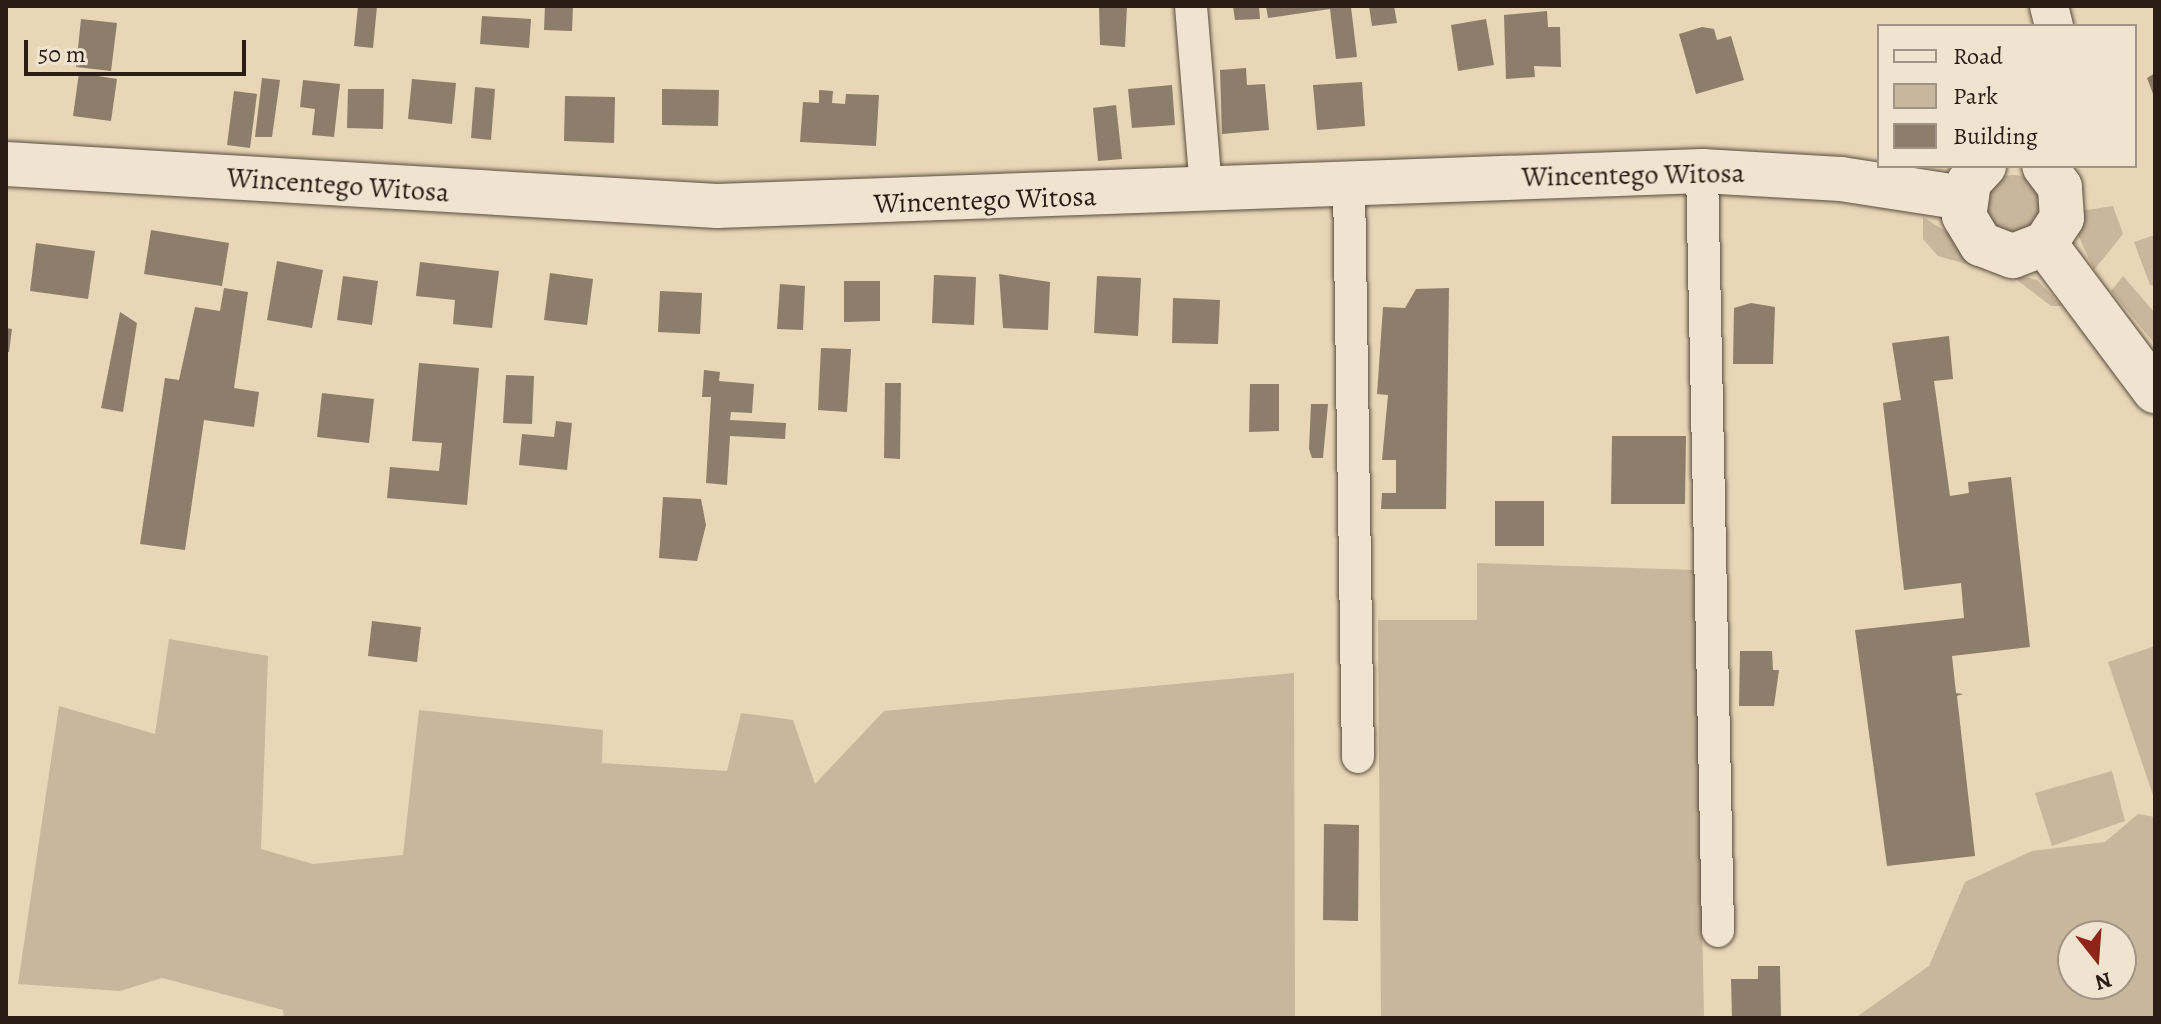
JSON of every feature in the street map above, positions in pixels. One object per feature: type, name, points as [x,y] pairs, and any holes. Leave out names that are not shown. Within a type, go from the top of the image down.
[{"type":"main road","name":"Wincentego Witosa","points":[[6,164],[717,206],[1702,171],[1974,182]]},
{"type":"main road","points":[[1974,182],[1970,232],[1996,253],[2030,253],[2045,244],[2063,203],[2045,168]]},
{"type":"main road","points":[[2045,244],[2155,391]]},
{"type":"street","points":[[1191,6],[1206,190]]},
{"type":"street","points":[[1702,171],[1718,931]]},
{"type":"street","points":[[1349,185],[1358,757]]},
{"type":"green space","points":[[2013,175],[2034,184],[2043,205],[2034,226],[2013,235],[1992,226],[1983,205],[1992,184]]},
{"type":"green space","points":[[2113,206],[2123,234],[2094,270],[2078,235],[2080,211]]},
{"type":"green space","points":[[1923,217],[2013,274],[2037,280],[2062,306],[2051,306],[2013,277],[1938,256],[1923,239]]},
{"type":"green space","points":[[2155,235],[2155,286],[2150,285],[2134,242]]},
{"type":"green space","points":[[2123,276],[2155,313],[2155,344],[2111,291]]},
{"type":"green space","points":[[1477,563],[1695,570],[1704,1018],[1381,1018],[1378,620],[1477,620]]},
{"type":"green space","points":[[169,639],[268,656],[261,849],[313,864],[403,855],[419,710],[603,730],[602,763],[727,771],[741,713],[793,720],[815,784],[884,711],[1294,673],[1295,1018],[284,1018],[283,1010],[162,978],[120,991],[18,984],[59,706],[155,734]]},
{"type":"green space","points":[[2155,646],[2155,801],[2108,662]]},
{"type":"green space","points":[[2112,771],[2125,821],[2052,846],[2035,793]]},
{"type":"green space","points":[[2138,814],[2155,817],[2155,1018],[1855,1018],[1929,966],[1965,882],[2032,851],[2105,842]]},
{"type":"building","points":[[358,6],[377,6],[373,48],[354,46]]},
{"type":"building","points":[[545,6],[573,6],[572,31],[544,30]]},
{"type":"building","points":[[1099,6],[1127,6],[1125,47],[1100,45]]},
{"type":"building","points":[[1233,6],[1259,6],[1260,19],[1235,20]]},
{"type":"building","points":[[1266,6],[1351,7],[1357,57],[1336,59],[1330,9],[1268,18]]},
{"type":"building","points":[[1369,6],[1394,6],[1397,23],[1372,26]]},
{"type":"building","points":[[1547,11],[1548,27],[1560,27],[1561,67],[1534,66],[1535,77],[1506,79],[1504,15]]},
{"type":"building","points":[[482,16],[531,19],[529,48],[480,44]]},
{"type":"building","points":[[81,19],[117,23],[111,71],[76,67]]},
{"type":"building","points":[[1486,19],[1494,65],[1458,71],[1451,25]]},
{"type":"building","points":[[1702,27],[1714,29],[1717,40],[1731,36],[1744,80],[1696,94],[1679,34]]},
{"type":"building","points":[[1246,68],[1247,85],[1265,84],[1269,130],[1222,134],[1220,70]]},
{"type":"building","points":[[79,73],[117,79],[111,121],[73,116]]},
{"type":"building","points":[[2155,73],[2155,99],[2147,78]]},
{"type":"building","points":[[262,78],[280,80],[272,137],[255,137]]},
{"type":"building","points":[[412,79],[456,83],[452,124],[408,119]]},
{"type":"building","points":[[303,80],[340,84],[334,137],[312,135],[315,109],[300,107]]},
{"type":"building","points":[[1362,82],[1365,126],[1317,130],[1313,85]]},
{"type":"building","points":[[1172,85],[1175,125],[1132,128],[1128,89]]},
{"type":"building","points":[[475,87],[495,89],[491,140],[471,138]]},
{"type":"building","points":[[348,89],[384,89],[383,129],[347,128]]},
{"type":"building","points":[[662,89],[719,90],[718,126],[662,125]]},
{"type":"building","points":[[819,90],[833,91],[832,103],[845,104],[846,94],[879,95],[876,146],[800,142],[803,102],[819,103]]},
{"type":"building","points":[[234,91],[257,94],[250,148],[227,145]]},
{"type":"building","points":[[565,96],[615,97],[614,143],[564,141]]},
{"type":"building","points":[[1116,105],[1122,159],[1098,161],[1093,108]]},
{"type":"building","points":[[151,230],[229,243],[222,286],[144,274]]},
{"type":"building","points":[[36,243],[95,251],[88,299],[30,291]]},
{"type":"building","points":[[277,261],[323,270],[312,328],[267,320]]},
{"type":"building","points":[[420,262],[499,271],[492,328],[453,324],[455,300],[416,296]]},
{"type":"building","points":[[550,273],[593,279],[587,325],[544,320]]},
{"type":"building","points":[[999,274],[1050,282],[1048,330],[1003,328]]},
{"type":"building","points":[[934,275],[976,277],[974,325],[932,323]]},
{"type":"building","points":[[343,276],[378,281],[372,325],[337,320]]},
{"type":"building","points":[[1097,276],[1141,278],[1138,336],[1094,333]]},
{"type":"building","points":[[844,281],[880,281],[880,321],[844,322]]},
{"type":"building","points":[[780,284],[805,286],[803,330],[777,329]]},
{"type":"building","points":[[224,288],[248,292],[234,388],[259,392],[254,427],[204,420],[185,550],[140,544],[165,378],[179,380],[195,307],[220,311]]},
{"type":"building","points":[[1449,288],[1446,509],[1381,509],[1382,493],[1396,493],[1396,460],[1382,460],[1388,395],[1377,394],[1383,307],[1405,308],[1416,289]]},
{"type":"building","points":[[660,291],[702,293],[700,334],[658,332]]},
{"type":"building","points":[[1173,298],[1220,300],[1218,344],[1172,343]]},
{"type":"building","points":[[1751,303],[1775,307],[1773,364],[1733,364],[1734,308]]},
{"type":"building","points":[[120,312],[137,323],[123,412],[101,408]]},
{"type":"building","points":[[6,328],[12,329],[9,352],[6,352]]},
{"type":"building","points":[[1949,336],[1953,379],[1934,381],[1950,496],[1969,493],[1968,482],[2011,477],[2030,647],[1952,656],[1956,693],[1963,694],[1957,696],[1975,856],[1887,866],[1855,630],[1964,618],[1961,583],[1904,590],[1883,403],[1901,400],[1892,343]]},
{"type":"building","points":[[821,348],[851,349],[847,412],[818,410]]},
{"type":"building","points":[[419,363],[479,368],[467,505],[387,498],[390,467],[439,471],[442,443],[412,441]]},
{"type":"building","points":[[704,370],[720,372],[719,381],[754,384],[752,413],[731,412],[730,420],[786,423],[785,439],[730,436],[727,485],[706,483],[711,397],[702,397]]},
{"type":"building","points":[[506,375],[534,376],[532,424],[503,423]]},
{"type":"building","points":[[885,383],[901,383],[900,459],[884,458]]},
{"type":"building","points":[[1250,384],[1279,384],[1279,431],[1249,432]]},
{"type":"building","points":[[322,393],[374,399],[369,443],[317,437]]},
{"type":"building","points":[[1311,404],[1328,404],[1323,458],[1312,458],[1309,449]]},
{"type":"building","points":[[556,421],[572,423],[567,470],[519,465],[522,434],[554,437]]},
{"type":"building","points":[[1612,436],[1686,436],[1685,504],[1611,504]]},
{"type":"building","points":[[663,497],[701,499],[706,525],[697,561],[659,558]]},
{"type":"building","points":[[1495,501],[1544,501],[1544,546],[1495,546]]},
{"type":"building","points":[[372,621],[421,627],[417,662],[368,656]]},
{"type":"building","points":[[1740,651],[1772,651],[1773,670],[1779,670],[1774,706],[1739,706]]},
{"type":"building","points":[[1324,824],[1359,825],[1358,921],[1323,920]]},
{"type":"building","points":[[1758,966],[1780,966],[1781,1018],[1732,1018],[1731,979],[1758,979]]}]
